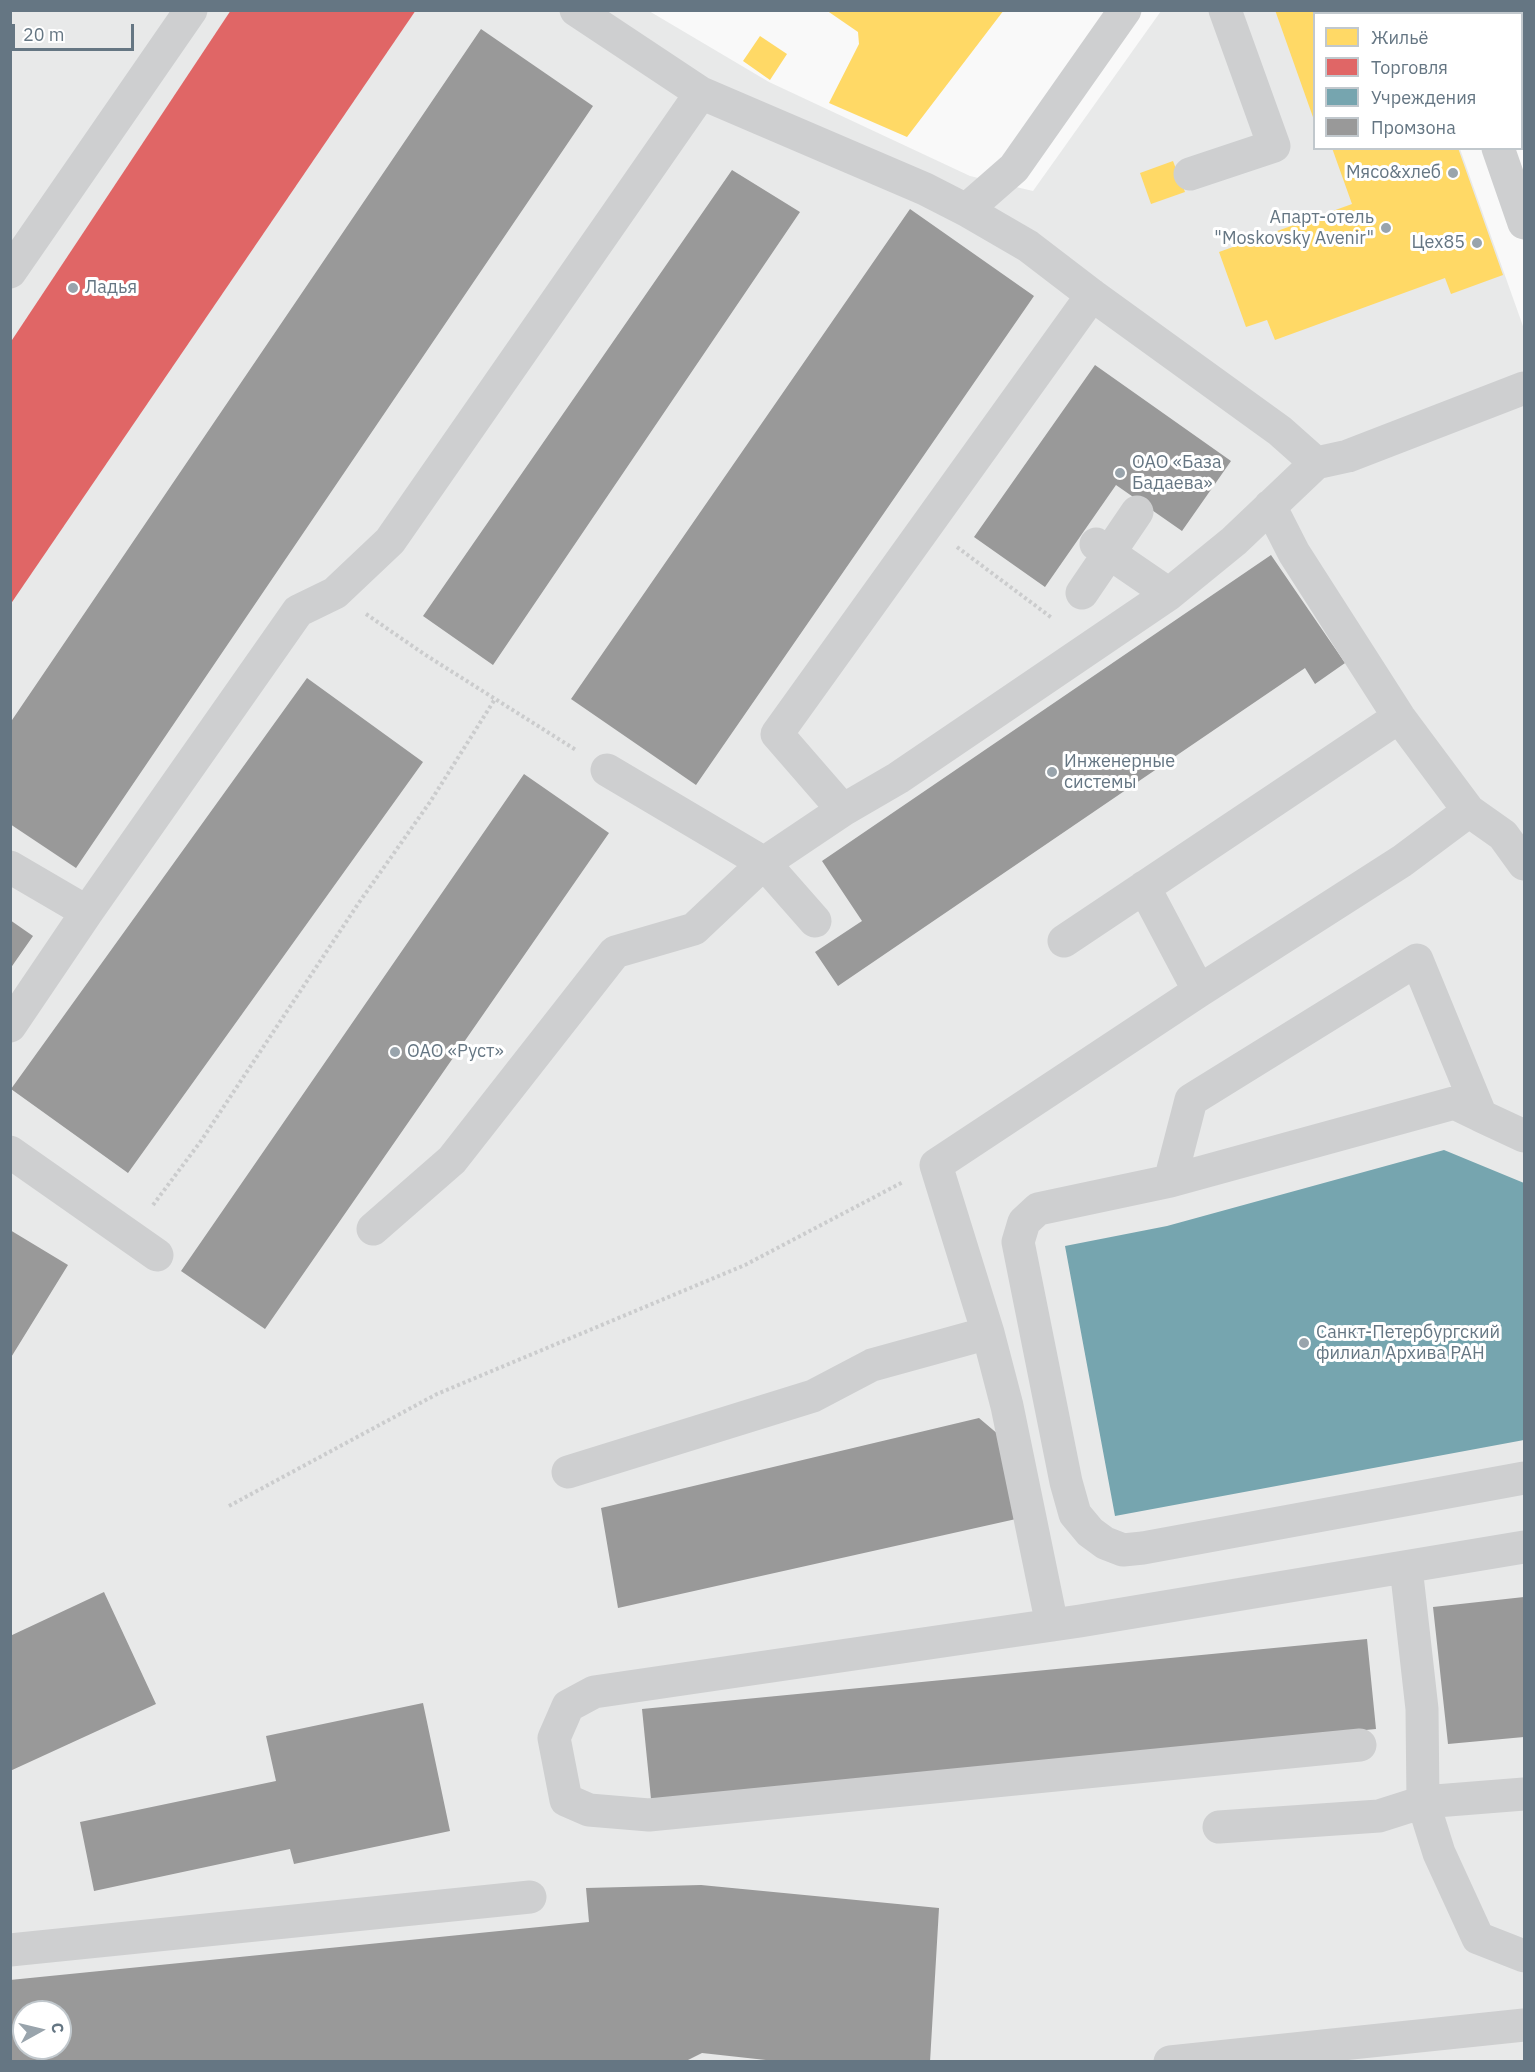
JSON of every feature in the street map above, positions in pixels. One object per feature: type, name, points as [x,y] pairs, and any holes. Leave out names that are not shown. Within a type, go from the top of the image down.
[{"type":"street","points":[[10,272],[191,10]]},
{"type":"street","points":[[576,10],[701,93],[925,189],[1028,246],[1281,432],[1316,463]]},
{"type":"street","points":[[966,210],[1014,168],[1125,10]]},
{"type":"street","points":[[1190,174],[1274,146],[1225,10]]},
{"type":"street","points":[[10,1026],[298,611],[335,593],[390,541],[701,93]]},
{"type":"street","points":[[1499,150],[1524,223]]},
{"type":"street","points":[[843,810],[777,734],[1092,295]]},
{"type":"street","points":[[374,1229],[452,1160],[615,952],[694,929],[764,863],[843,810],[898,778],[1169,594],[1234,541],[1316,463],[1348,456],[1524,388]]},
{"type":"street","points":[[1270,506],[1294,553],[1399,717],[1469,811],[1503,835],[1524,864]]},
{"type":"street","points":[[1082,593],[1102,549],[1137,512]]},
{"type":"street","points":[[1102,549],[1169,594]]},
{"type":"street","points":[[1064,940],[1399,717]]},
{"type":"street","points":[[607,770],[764,863],[815,921]]},
{"type":"street","points":[[1052,1625],[1007,1407],[988,1333],[936,1165],[1199,991],[1402,861],[1469,811]]},
{"type":"street","points":[[10,867],[87,912]]},
{"type":"street","points":[[1144,887],[1199,991]]},
{"type":"street","points":[[1170,1180],[1191,1100],[1417,960],[1481,1116]]},
{"type":"street","points":[[1524,1136],[1454,1104],[1170,1180],[1038,1209],[1024,1222],[1018,1242],[1066,1482],[1075,1514],[1090,1532],[1105,1543],[1123,1550],[1143,1548],[1524,1478]]},
{"type":"street","points":[[10,1152],[157,1255]]},
{"type":"street","points":[[568,1472],[813,1396],[872,1365],[988,1333]]},
{"type":"street","points":[[1360,1745],[649,1815],[589,1810],[566,1800],[554,1738],[568,1706],[594,1692],[1052,1625],[1524,1547]]},
{"type":"street","points":[[1406,1567],[1422,1709],[1423,1802],[1439,1853],[1478,1938],[1524,1956]]},
{"type":"street","points":[[1219,1827],[1379,1816],[1423,1802],[1524,1794]]},
{"type":"street","points":[[10,1950],[530,1898]]},
{"type":"street","points":[[1170,2061],[1524,2025]]},
{"type":"path","points":[[927,525],[1008,585]]},
{"type":"path","points":[[335,593],[424,654],[607,770]]},
{"type":"path","points":[[129,1235],[201,1141],[358,904],[430,802],[495,699]]},
{"type":"path","points":[[229,1506],[437,1394],[745,1265],[936,1165]]},
{"type":"shaded area","points":[[11,11],[649,11],[769,82],[970,176],[1033,191],[1161,11],[1410,11],[1313,12],[1313,150],[1460,150],[1524,329],[1524,2061],[11,2062]]},
{"type":"building: Жильё","points":[[826,10],[1004,10],[907,137],[829,103],[859,44],[858,32]]},
{"type":"building: Жильё","points":[[1275,10],[1408,10],[1408,12],[1313,12],[1313,117]]},
{"type":"building: Жильё","points":[[760,36],[787,54],[770,80],[743,61]]},
{"type":"building: Жильё","name":"Апарт-отель \"Moskovsky Avenir\"","points":[[1333,150],[1459,150],[1503,275],[1451,294],[1445,278],[1275,340],[1267,320],[1246,327],[1219,252],[1352,204]]},
{"type":"building: Жильё","points":[[1173,161],[1185,192],[1151,204],[1140,173]]},
{"type":"building: Торговля","points":[[231,10],[416,10],[10,605],[10,343]]},
{"type":"building: Учреждения","name":"Санкт-Петербургский филиал Архива РАН","points":[[1444,1150],[1524,1183],[1524,1440],[1115,1516],[1065,1246],[1167,1226]]},
{"type":"building: Промзона","points":[[481,29],[593,106],[76,868],[10,824],[10,723]]},
{"type":"building: Промзона","points":[[732,170],[800,212],[493,665],[423,616]]},
{"type":"building: Промзона","points":[[910,209],[1034,296],[696,785],[571,699]]},
{"type":"building: Промзона","name":"ОАО «База Бадаева»","points":[[1095,365],[1231,461],[1182,531],[1116,485],[1045,587],[974,537]]},
{"type":"building: Промзона","name":"Инженерные системы","points":[[1271,555],[1345,663],[1315,684],[1305,668],[838,986],[815,952],[862,921],[822,861]]},
{"type":"building: Промзона","points":[[307,678],[423,762],[128,1173],[11,1089]]},
{"type":"building: Промзона","name":"ОАО «Руст»","points":[[524,774],[609,833],[265,1329],[181,1271]]},
{"type":"building: Промзона","points":[[10,920],[33,936],[10,969]]},
{"type":"building: Промзона","points":[[10,1230],[68,1265],[10,1359]]},
{"type":"building: Промзона","points":[[979,1418],[999,1435],[1016,1519],[618,1608],[601,1508]]},
{"type":"building: Промзона","points":[[104,1592],[156,1704],[10,1771],[10,1636]]},
{"type":"building: Промзона","points":[[1524,1597],[1524,1737],[1448,1744],[1433,1607]]},
{"type":"building: Промзона","points":[[1367,1639],[1376,1729],[651,1799],[642,1709]]},
{"type":"building: Промзона","points":[[423,1703],[450,1831],[294,1864],[290,1849],[94,1891],[80,1822],[276,1781],[266,1736]]},
{"type":"building: Промзона","points":[[701,1885],[939,1908],[930,2062],[784,2062],[702,2053],[684,2062],[10,2062],[10,1980],[589,1922],[586,1888]]},
{"type":"place","name":"Мясо&хлеб","points":[[1453,173]]},
{"type":"place","name":"Апарт-отель \"Moskovsky Avenir\"","points":[[1386,228]]},
{"type":"place","name":"Цех85","points":[[1477,243]]},
{"type":"place","name":"Ладья","points":[[73,288]]},
{"type":"place","name":"ОАО «База Бадаева»","points":[[1120,473]]},
{"type":"place","name":"Инженерные системы","points":[[1052,772]]},
{"type":"place","name":"ОАО «Руст»","points":[[395,1052]]},
{"type":"place","name":"Санкт-Петербургский филиал Архива РАН","points":[[1304,1343]]}]
